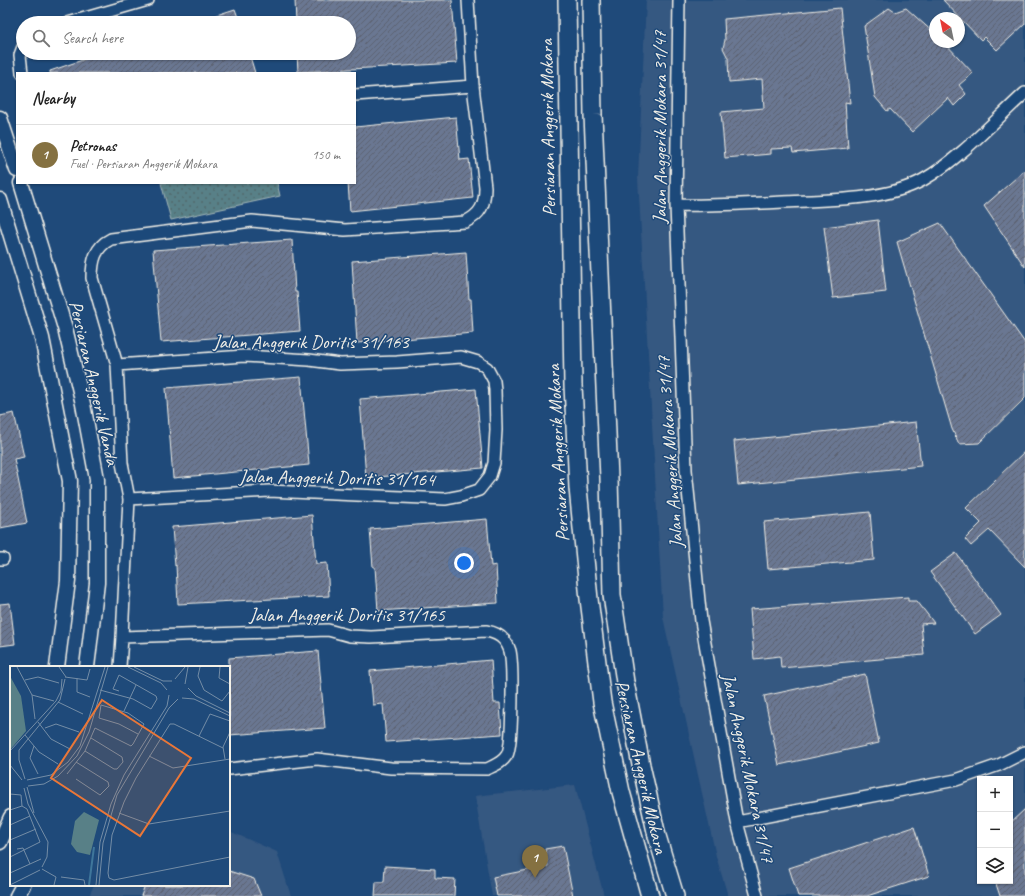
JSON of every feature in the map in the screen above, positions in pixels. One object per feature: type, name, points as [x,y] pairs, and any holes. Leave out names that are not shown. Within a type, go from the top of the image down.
[{"type":"main road","name":"Persiaran Anggerik Mokara","points":[[567,0],[573,385],[578,488],[589,600],[602,702],[621,792],[650,896]]},
{"type":"main road","name":"Persiaran Anggerik Mokara","points":[[591,0],[593,115],[609,478],[612,595],[641,765],[658,836],[675,896]]},
{"type":"street","points":[[92,16],[148,0]]},
{"type":"street","points":[[120,666],[129,499],[122,462],[117,365],[92,278],[93,261],[95,256],[100,247],[111,239],[252,221],[346,230],[465,222],[474,218],[484,203],[485,187],[473,86],[468,0]]},
{"type":"street","name":"Jalan Anggerik Mokara 31/47","points":[[679,0],[676,206],[686,470],[701,621],[737,822],[757,896]]},
{"type":"street","points":[[21,60],[22,72]]},
{"type":"street","points":[[356,95],[473,86]]},
{"type":"street","points":[[676,206],[766,203],[860,197],[906,187],[922,180],[950,163],[1025,93]]},
{"type":"street","points":[[0,118],[16,167]]},
{"type":"street","name":"Persiaran Anggerik Vanda","points":[[21,184],[65,328],[83,404],[97,479],[97,583],[87,666]]},
{"type":"street","points":[[0,200],[42,338],[70,481],[68,581],[57,666]]},
{"type":"street","name":"Jalan Anggerik Doritis 31/163","points":[[117,365],[244,356],[309,360],[340,364],[397,362],[461,357],[478,362],[487,368],[494,381],[496,390],[496,430]]},
{"type":"street","name":"Jalan Anggerik Doritis 31/164","points":[[129,499],[269,491],[445,499],[461,496],[479,490],[490,476],[494,463],[496,430]]},
{"type":"street","name":"Jalan Anggerik Doritis 31/165","points":[[122,637],[328,630],[350,636],[371,637],[486,631],[494,633],[505,640],[510,651],[511,735],[507,755],[501,762],[487,769],[391,768],[317,759],[230,769]]},
{"type":"street","points":[[737,822],[956,780],[998,765],[1025,752]]},
{"type":"street","points":[[0,842],[10,819]]},
{"type":"street","points":[[17,896],[22,886]]},
{"type":"shaded area","points":[[646,0],[1025,0],[1025,896],[728,896],[716,856],[663,617],[638,178]]},
{"type":"shaded area","points":[[575,785],[604,896],[492,896],[475,796]]},
{"type":"shaded area","points":[[230,831],[277,852],[291,896],[89,896],[94,886],[230,886]]},
{"type":"green space","points":[[161,184],[277,184],[280,196],[171,220]]},
{"type":"building","points":[[295,0],[452,0],[457,63],[298,72],[297,60],[356,60],[356,16],[296,16]]},
{"type":"building","points":[[943,0],[1025,0],[1025,24],[997,50],[984,37],[981,40],[965,23],[965,12],[954,12]]},
{"type":"building","points":[[840,8],[850,103],[845,102],[848,148],[793,153],[792,148],[771,149],[771,154],[725,158],[721,112],[764,108],[762,79],[729,82],[728,58],[723,48],[725,40],[724,19]]},
{"type":"building","points":[[889,8],[895,12],[906,8],[929,29],[929,48],[950,48],[973,73],[959,85],[966,94],[954,106],[948,98],[912,132],[890,109],[887,111],[875,97],[864,26]]},
{"type":"building","points":[[235,9],[238,16],[213,16]]},
{"type":"building","points":[[82,60],[251,60],[255,72],[50,72]]},
{"type":"building","points":[[456,117],[460,160],[469,159],[473,198],[350,211],[348,184],[356,184],[356,127]]},
{"type":"building","points":[[1025,170],[1025,267],[984,206]]},
{"type":"building","points":[[878,220],[886,292],[833,298],[824,227]]},
{"type":"building","points":[[940,223],[1025,343],[1025,398],[979,443],[959,444],[952,429],[897,242]]},
{"type":"building","points":[[292,240],[295,292],[297,292],[300,331],[161,342],[153,250]]},
{"type":"building","points":[[466,252],[473,333],[357,343],[352,261]]},
{"type":"building","points":[[301,377],[309,465],[173,478],[166,388]]},
{"type":"building","points":[[476,389],[483,468],[366,478],[360,399]]},
{"type":"building","points":[[14,413],[24,457],[14,459],[27,523],[0,528],[0,416]]},
{"type":"building","points":[[916,422],[921,466],[738,485],[734,441]]},
{"type":"building","points":[[1025,451],[1025,567],[989,530],[971,546],[965,539],[981,523],[966,508]]},
{"type":"building","points":[[870,512],[874,560],[768,569],[764,522]]},
{"type":"building","points":[[312,515],[316,564],[327,563],[329,596],[178,604],[172,527]]},
{"type":"building","points":[[487,519],[491,566],[496,565],[498,603],[378,611],[375,567],[373,567],[370,529]]},
{"type":"building","points":[[956,553],[1001,615],[975,634],[930,572]]},
{"type":"building","points":[[908,597],[908,601],[917,601],[934,623],[921,624],[924,655],[781,668],[780,656],[754,659],[750,609]]},
{"type":"building","points":[[10,603],[15,644],[0,646],[0,604]]},
{"type":"building","points":[[318,651],[325,728],[230,735],[229,658]]},
{"type":"building","points":[[491,660],[494,703],[500,703],[502,734],[386,742],[383,704],[373,705],[370,671]]},
{"type":"building","points":[[865,674],[879,743],[779,765],[764,696]]},
{"type":"building","points":[[1025,809],[1025,896],[1000,896],[996,884],[1013,884],[1013,820]]},
{"type":"building","points":[[914,827],[929,876],[867,896],[798,896],[789,868]]},
{"type":"building","points":[[563,846],[573,896],[497,896],[493,877],[548,866],[545,849]]},
{"type":"building","points":[[385,866],[435,869],[435,878],[455,879],[454,896],[375,896],[376,882],[384,882]]},
{"type":"building","points":[[230,871],[254,879],[261,896],[141,896],[145,886],[230,886]]},
{"type":"place","name":"Petronas","points":[[535,878]]}]
